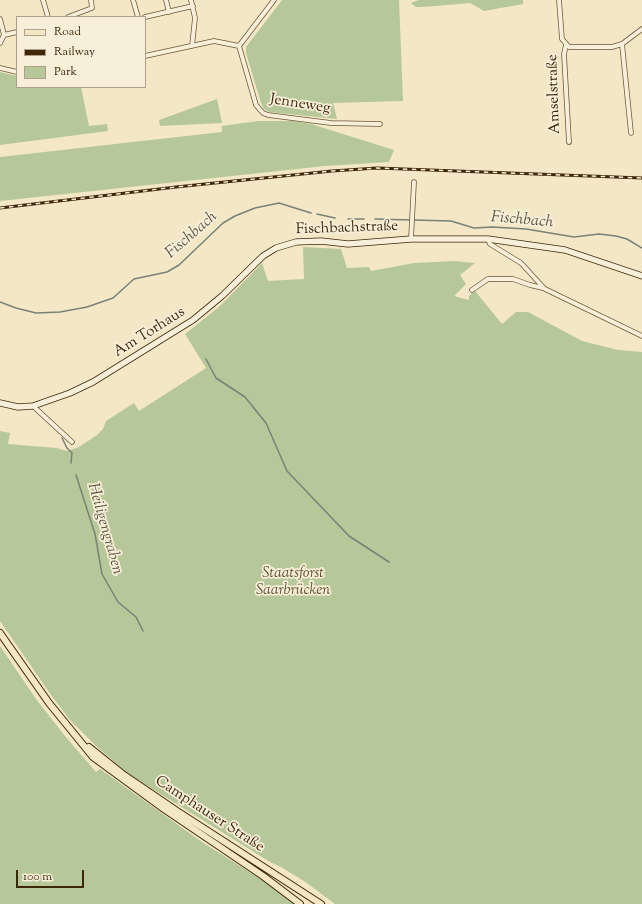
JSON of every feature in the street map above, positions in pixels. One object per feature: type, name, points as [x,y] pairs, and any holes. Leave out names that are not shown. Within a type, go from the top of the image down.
[{"type":"main road","name":"Fischbachstraße","points":[[263,256],[276,248],[296,242],[321,240],[348,244],[411,239],[488,239],[565,250],[642,276]]},
{"type":"main road","name":"Am Torhaus","points":[[0,403],[18,407],[33,406],[70,393],[93,382],[176,332],[213,304],[263,256]]},
{"type":"main road","name":"Camphauser Straße","points":[[0,633],[46,699],[93,757],[130,786],[209,841],[263,876],[300,904]]},
{"type":"main road","name":"Camphauser Straße","points":[[84,745],[177,811],[321,904]]},
{"type":"street","points":[[43,0],[48,16]]},
{"type":"street","points":[[71,16],[92,8],[92,0]]},
{"type":"street","points":[[133,0],[138,16]]},
{"type":"street","points":[[166,0],[169,12]]},
{"type":"street","points":[[191,0],[195,23],[192,46]]},
{"type":"street","points":[[146,56],[214,41],[238,46],[274,0]]},
{"type":"street","name":"Amselstraße","points":[[559,0],[562,39],[566,45],[564,54],[569,142]]},
{"type":"street","points":[[146,17],[193,6]]},
{"type":"street","points":[[0,19],[4,34],[0,43]]},
{"type":"street","points":[[566,45],[574,48],[612,48],[622,44],[642,29]]},
{"type":"street","points":[[4,34],[16,32]]},
{"type":"street","points":[[622,44],[631,133]]},
{"type":"street","name":"Jenneweg","points":[[238,46],[256,105],[268,116],[331,123],[380,124]]},
{"type":"street","points":[[0,68],[16,72]]},
{"type":"street","name":"Fischbachstraße","points":[[411,239],[414,182]]},
{"type":"street","points":[[488,239],[490,244],[521,263],[543,288]]},
{"type":"street","points":[[472,290],[484,280],[499,278],[513,279],[530,286],[543,288],[642,336]]},
{"type":"street","points":[[33,406],[72,442]]},
{"type":"green space","points":[[282,0],[399,0],[403,101],[333,103],[337,119],[269,112],[264,109],[246,53],[246,47]]},
{"type":"green space","points":[[419,0],[523,0],[523,4],[484,11],[470,3],[416,7],[411,3]]},
{"type":"green space","points":[[0,72],[16,76],[16,88],[81,88],[89,126],[107,124],[108,131],[0,145]]},
{"type":"green space","points":[[217,99],[222,123],[160,126],[159,120]]},
{"type":"green space","points":[[258,121],[294,121],[311,124],[394,150],[389,162],[325,166],[0,201],[0,157],[222,132],[222,126]]},
{"type":"green space","name":"Staatsforst Saarbrücken","points":[[303,247],[341,249],[347,268],[369,267],[371,271],[414,263],[455,261],[475,263],[460,275],[466,284],[454,296],[469,300],[469,296],[475,291],[502,324],[516,312],[528,312],[582,341],[618,350],[642,352],[642,904],[335,904],[307,883],[270,862],[130,775],[97,747],[70,720],[0,621],[0,431],[10,433],[8,444],[56,448],[67,451],[79,447],[97,435],[103,429],[106,421],[134,403],[139,411],[206,368],[185,334],[219,307],[262,263],[268,281],[304,279]]},
{"type":"green space","points":[[0,646],[36,699],[96,772],[100,769],[202,842],[286,895],[296,904],[0,904]]},
{"type":"waterway","name":"Fischbach","points":[[0,302],[36,313],[60,312],[87,307],[113,298],[134,279],[167,272],[179,265],[223,223],[235,216],[255,208],[279,203],[311,213]]},
{"type":"waterway","name":"Fischbach","points":[[317,214],[335,218]]},
{"type":"waterway","name":"Fischbach","points":[[348,219],[364,219]]},
{"type":"waterway","name":"Fischbach","points":[[375,219],[451,221],[474,228],[492,227],[526,229],[574,237],[599,234],[627,239],[642,248]]},
{"type":"waterway","points":[[206,359],[216,378],[245,397],[266,423],[287,471],[349,536],[389,562]]},
{"type":"waterway","name":"Heiligengraben","points":[[62,438],[67,448],[72,453],[71,463]]},
{"type":"waterway","name":"Heiligengraben","points":[[76,475],[95,534],[102,574],[118,602],[136,617],[143,631]]},
{"type":"railway","points":[[0,208],[176,187],[332,171],[377,168],[642,178]]}]
